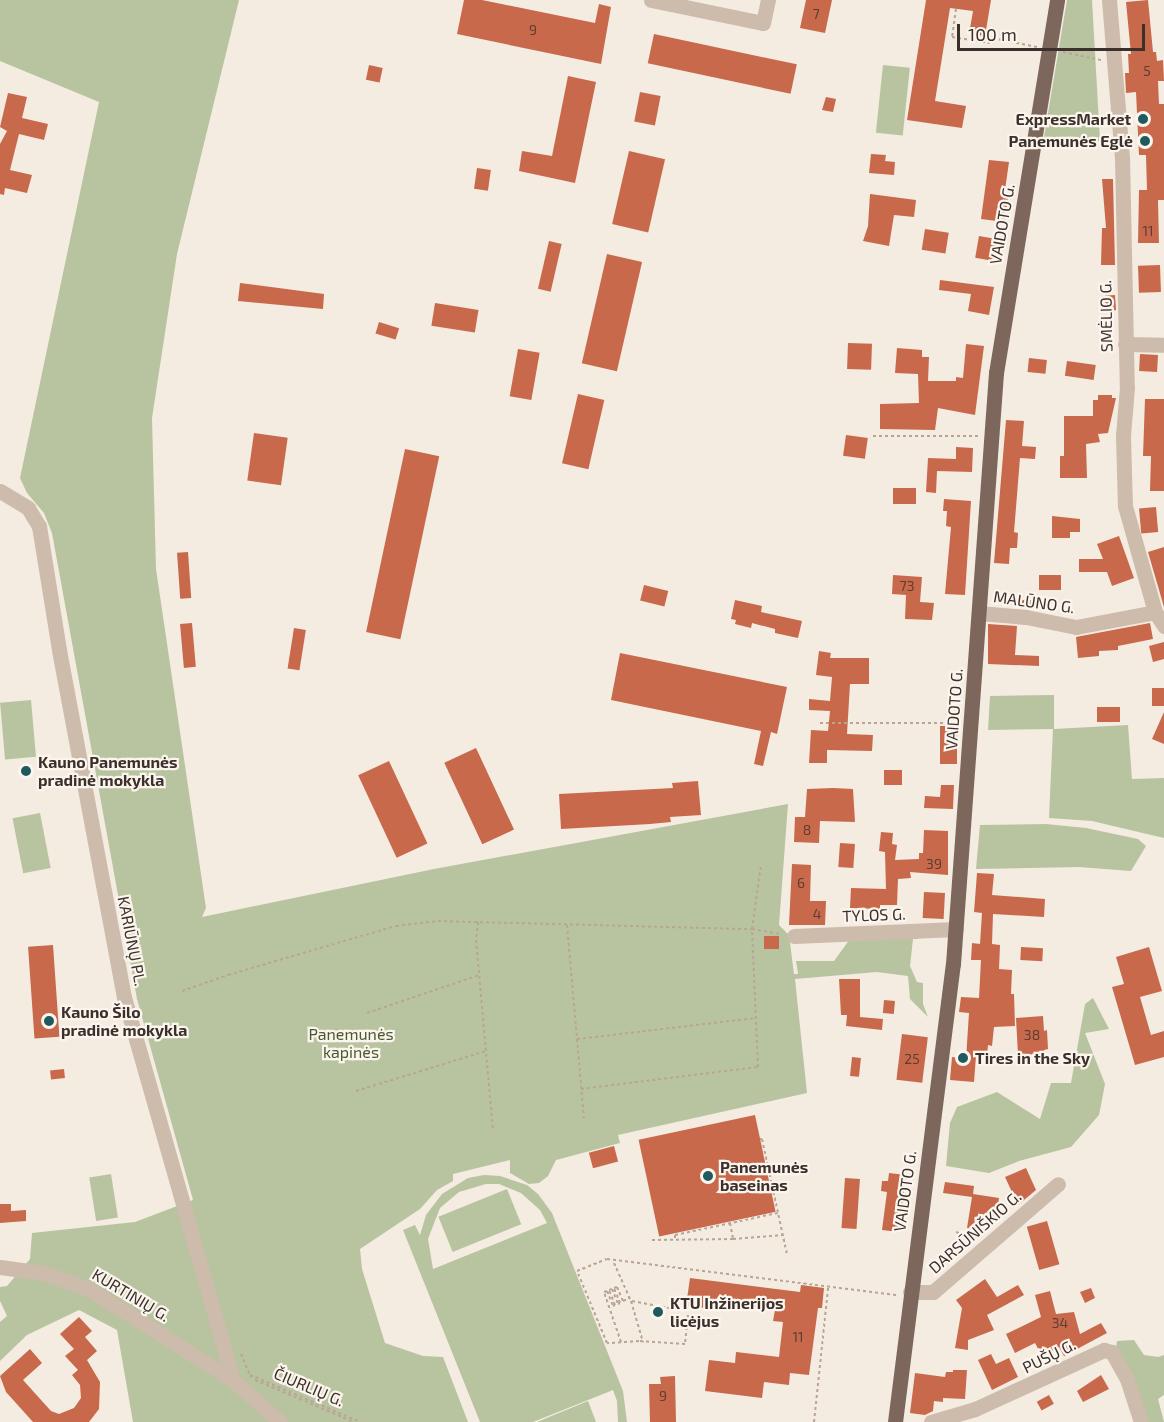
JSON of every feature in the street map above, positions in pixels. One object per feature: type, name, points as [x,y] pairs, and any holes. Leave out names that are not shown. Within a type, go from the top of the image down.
[{"type":"main road","name":"VAIDOTO G.","points":[[894,1422],[956,929],[997,363],[1057,0]]},
{"type":"street","points":[[651,0],[763,23],[768,0]]},
{"type":"street","name":"SMĖLIO G.","points":[[1109,0],[1122,157],[1127,387],[1123,436],[1125,506],[1155,612],[1164,626]]},
{"type":"street","points":[[1125,344],[1164,345]]},
{"type":"street","name":"KARIŪNŲ PL.","points":[[0,491],[28,508],[39,526],[59,650],[124,997],[233,1380]]},
{"type":"street","name":"MALŪNO G.","points":[[979,613],[1026,617],[1076,627],[1155,612]]},
{"type":"street","name":"TYLOS G.","points":[[794,936],[956,929]]},
{"type":"street","name":"DARSŪNIŠKIO G.","points":[[910,1294],[933,1292],[1058,1184]]},
{"type":"street","name":"KURTINIŲ G.","points":[[0,1267],[44,1273],[89,1289],[233,1380]]},
{"type":"street","name":"PUŠŲ G.","points":[[931,1422],[975,1409],[1104,1350],[1112,1352],[1127,1379],[1141,1422]]},
{"type":"street","points":[[233,1380],[280,1422]]},
{"type":"path","points":[[956,9],[952,37],[990,43],[991,38]]},
{"type":"path","points":[[873,435],[990,436]]},
{"type":"path","points":[[820,723],[971,723]]},
{"type":"path","points":[[581,1089],[759,1067],[752,929],[761,865]]},
{"type":"path","points":[[182,991],[396,926],[438,921],[752,929],[794,936]]},
{"type":"path","points":[[478,922],[476,940],[494,1130]]},
{"type":"path","points":[[567,925],[584,1118]]},
{"type":"path","points":[[366,1013],[479,975]]},
{"type":"path","points":[[577,1039],[756,1018]]},
{"type":"path","points":[[356,1091],[486,1051]]},
{"type":"path","points":[[760,1139],[762,1139],[787,1255]]},
{"type":"path","points":[[675,1239],[675,1235],[778,1213]]},
{"type":"path","points":[[730,1223],[733,1239]]},
{"type":"path","points":[[956,1232],[976,1239],[983,1249]]},
{"type":"path","points":[[652,1240],[733,1239],[783,1235]]},
{"type":"path","points":[[688,1315],[685,1344],[643,1341],[607,1343],[578,1271],[608,1259],[613,1262],[828,1287],[910,1294]]},
{"type":"path","points":[[613,1262],[631,1300],[643,1341]]},
{"type":"path","points":[[820,1290],[823,1286]]},
{"type":"path","points":[[621,1342],[604,1292],[607,1291],[613,1306],[615,1305],[609,1290],[612,1289],[618,1304],[620,1303],[614,1288],[617,1287],[623,1301],[631,1300],[679,1310]]},
{"type":"path","points":[[814,1422],[828,1287]]},
{"type":"path","name":"ČIURLIŲ G.","points":[[249,1374],[360,1422]]},
{"type":"path","name":"ČIURLIŲ G.","points":[[252,1379],[354,1422]]},
{"type":"green space","name":"Panemunės kapinės","points":[[0,0],[239,0],[177,254],[152,418],[156,569],[206,908],[202,917],[434,869],[788,804],[779,925],[789,935],[794,974],[798,974],[796,961],[834,961],[850,939],[918,934],[918,939],[913,939],[910,966],[917,982],[923,983],[923,1004],[928,1017],[910,999],[908,976],[877,972],[795,979],[807,1093],[618,1135],[620,1143],[556,1160],[548,1176],[539,1183],[529,1184],[510,1173],[510,1160],[453,1174],[453,1181],[437,1190],[420,1209],[360,1249],[362,1269],[385,1343],[423,1356],[443,1357],[468,1422],[133,1422],[117,1330],[79,1310],[27,1335],[0,1361],[0,1322],[7,1316],[0,1301],[0,1287],[7,1286],[30,1259],[32,1233],[135,1222],[193,1200],[137,999],[52,533],[44,513],[27,493],[20,478],[99,102],[0,61]]},
{"type":"green space","points":[[1067,0],[1092,0],[1100,141],[1051,145],[1044,137]]},
{"type":"green space","points":[[883,65],[910,68],[903,135],[876,133]]},
{"type":"green space","points":[[1054,695],[1054,729],[1128,725],[1132,779],[1164,778],[1164,838],[1092,821],[1049,818],[1053,729],[988,730],[990,696]]},
{"type":"green space","points":[[31,700],[36,757],[5,759],[0,703]]},
{"type":"green space","points":[[40,813],[51,868],[23,873],[13,818]]},
{"type":"green space","points":[[1046,824],[1086,828],[1138,839],[1146,846],[1131,871],[1079,867],[976,869],[980,825]]},
{"type":"green space","points":[[1093,998],[1109,1029],[1085,1033],[1105,1084],[1099,1115],[1071,1147],[1019,1161],[989,1173],[946,1166],[950,1123],[957,1107],[997,1092],[1040,1119],[1051,1083],[1071,1083],[1085,1004]]},
{"type":"green space","points":[[111,1174],[118,1217],[96,1221],[89,1177]]},
{"type":"green space","points":[[484,1175],[500,1176],[527,1185],[538,1194],[552,1213],[623,1391],[627,1422],[618,1422],[617,1401],[613,1390],[533,1422],[480,1422],[403,1230],[415,1225],[420,1235],[426,1215],[442,1194],[468,1178]],"holes":[[[486,1184],[499,1184],[521,1193],[540,1210],[547,1223],[433,1269],[428,1239],[440,1208],[459,1192]]]},
{"type":"green space","points":[[507,1189],[521,1224],[453,1252],[438,1217]]},
{"type":"green space","points":[[1134,1340],[1144,1355],[1158,1357],[1164,1355],[1164,1395],[1158,1399],[1164,1422],[1146,1422],[1116,1348],[1117,1341]]},
{"type":"green space","points":[[588,1401],[596,1422],[537,1422]]},
{"type":"building","points":[[464,0],[482,0],[595,23],[599,4],[611,7],[601,64],[457,34]]},
{"type":"building","points":[[806,0],[832,0],[825,33],[800,28]]},
{"type":"building","points":[[926,0],[991,0],[985,36],[969,34],[973,11],[950,8],[935,101],[966,106],[962,128],[907,120]]},
{"type":"building","points":[[1148,0],[1153,52],[1156,52],[1157,61],[1163,60],[1164,81],[1158,81],[1159,104],[1164,104],[1164,200],[1158,200],[1159,243],[1138,243],[1139,190],[1147,190],[1146,155],[1139,155],[1136,92],[1126,93],[1125,73],[1129,73],[1128,54],[1131,54],[1126,2]]},
{"type":"building","points":[[654,34],[797,64],[791,94],[648,63]]},
{"type":"building","points":[[369,65],[383,68],[380,83],[366,80]]},
{"type":"building","points":[[568,76],[596,82],[575,183],[519,171],[522,151],[552,156]]},
{"type":"building","points":[[640,92],[661,96],[655,125],[634,121]]},
{"type":"building","points":[[8,93],[27,97],[22,118],[48,124],[44,140],[19,134],[10,170],[32,175],[27,193],[5,188],[4,195],[0,194],[0,144],[7,131],[0,127]]},
{"type":"building","points":[[826,97],[836,99],[833,112],[822,110]]},
{"type":"building","points":[[629,151],[665,159],[648,232],[612,224]]},
{"type":"building","points":[[871,154],[886,155],[885,161],[895,162],[894,175],[869,173]]},
{"type":"building","points":[[989,160],[1009,162],[1004,197],[1008,197],[1005,222],[981,219]]},
{"type":"building","points":[[477,168],[491,170],[488,191],[474,189]]},
{"type":"building","points":[[1102,179],[1113,179],[1115,265],[1101,265],[1102,228],[1106,228]]},
{"type":"building","points":[[870,194],[916,200],[914,217],[894,215],[889,246],[863,241],[868,226]]},
{"type":"building","points":[[925,229],[949,233],[945,253],[922,250]]},
{"type":"building","points":[[979,236],[1002,240],[998,262],[975,258]]},
{"type":"building","points":[[549,241],[562,244],[551,292],[538,289]]},
{"type":"building","points":[[607,254],[642,262],[617,371],[582,363]]},
{"type":"building","points":[[1160,265],[1161,292],[1139,293],[1138,266]]},
{"type":"building","points":[[940,280],[994,287],[989,315],[968,311],[971,294],[939,290]]},
{"type":"building","points":[[240,283],[324,294],[323,309],[238,301]]},
{"type":"building","points":[[1115,295],[1116,310],[1106,311],[1105,296]]},
{"type":"building","points":[[435,303],[478,310],[475,333],[431,326]]},
{"type":"building","points":[[379,322],[399,328],[396,340],[375,333]]},
{"type":"building","points":[[848,343],[872,344],[871,370],[847,369]]},
{"type":"building","points":[[966,344],[984,346],[975,415],[938,408],[935,430],[880,429],[880,404],[919,403],[918,374],[895,373],[897,348],[922,350],[922,357],[929,357],[928,381],[956,381],[956,377],[963,378]]},
{"type":"building","points":[[518,349],[540,353],[531,400],[510,396]]},
{"type":"building","points":[[1140,354],[1158,355],[1157,372],[1139,371]]},
{"type":"building","points":[[1029,358],[1047,360],[1045,374],[1028,372]]},
{"type":"building","points":[[1067,361],[1096,365],[1094,380],[1065,376]]},
{"type":"building","points":[[578,394],[604,400],[588,469],[562,463]]},
{"type":"building","points":[[1098,395],[1112,395],[1112,398],[1116,398],[1108,433],[1098,434],[1100,442],[1086,444],[1087,478],[1060,478],[1060,456],[1064,456],[1064,416],[1093,416],[1093,400],[1098,400]]},
{"type":"building","points":[[1145,399],[1164,399],[1164,491],[1150,491],[1151,456],[1143,456]]},
{"type":"building","points":[[1006,420],[1024,421],[1022,446],[1036,447],[1035,459],[1020,458],[1014,532],[1018,533],[1017,548],[1010,548],[1009,564],[994,563]]},
{"type":"building","points":[[254,433],[288,438],[281,485],[247,481]]},
{"type":"building","points":[[846,435],[868,438],[865,459],[843,456]]},
{"type":"building","points":[[956,447],[973,448],[972,472],[937,471],[936,493],[926,492],[928,458],[956,459]]},
{"type":"building","points":[[405,449],[439,456],[400,639],[366,632]]},
{"type":"building","points":[[893,488],[916,488],[916,504],[893,504]]},
{"type":"building","points":[[944,499],[971,501],[965,595],[945,594],[951,527],[946,526],[947,511],[943,511]]},
{"type":"building","points":[[1156,507],[1158,532],[1141,533],[1139,508]]},
{"type":"building","points":[[1052,516],[1080,519],[1080,532],[1070,532],[1070,538],[1052,538]]},
{"type":"building","points":[[1119,536],[1134,578],[1112,586],[1107,572],[1079,572],[1079,559],[1103,559],[1097,544]]},
{"type":"building","points":[[1164,547],[1164,607],[1148,552]]},
{"type":"building","points":[[188,552],[191,598],[180,599],[177,553]]},
{"type":"building","points":[[893,575],[922,577],[920,602],[934,603],[932,620],[905,619],[906,595],[892,594]]},
{"type":"building","points":[[1039,575],[1061,575],[1061,590],[1039,590]]},
{"type":"building","points":[[644,585],[668,591],[664,607],[640,601]]},
{"type":"building","points":[[735,600],[762,606],[761,612],[802,621],[798,638],[775,633],[775,629],[752,623],[751,628],[735,624],[736,620],[731,619]]},
{"type":"building","points":[[1020,600],[1037,600],[1037,609],[1020,607]]},
{"type":"building","points":[[192,623],[196,667],[184,668],[180,624]]},
{"type":"building","points":[[1150,623],[1153,639],[1118,646],[1118,650],[1099,651],[1099,656],[1078,658],[1076,637]]},
{"type":"building","points":[[988,624],[1017,626],[1015,655],[1039,656],[1039,666],[988,664]]},
{"type":"building","points":[[294,628],[306,630],[299,670],[288,668]]},
{"type":"building","points":[[1164,642],[1164,659],[1153,662],[1149,646]]},
{"type":"building","points":[[819,651],[831,653],[830,658],[869,658],[869,684],[850,684],[847,734],[873,735],[872,751],[827,750],[827,763],[809,763],[811,730],[828,731],[830,711],[809,710],[809,699],[830,701],[832,677],[816,675]]},
{"type":"building","points":[[620,653],[787,687],[777,734],[771,732],[763,766],[754,764],[761,731],[611,700]]},
{"type":"building","points":[[1152,688],[1164,688],[1164,706],[1152,706]]},
{"type":"building","points":[[1097,707],[1120,707],[1120,722],[1097,722]]},
{"type":"building","points":[[1164,712],[1164,744],[1152,739]]},
{"type":"building","points":[[940,726],[957,726],[957,764],[940,764]]},
{"type":"building","points":[[476,748],[514,830],[482,844],[444,763]]},
{"type":"building","points":[[389,761],[427,843],[397,858],[358,775]]},
{"type":"building","points":[[884,770],[902,770],[902,785],[884,785]]},
{"type":"building","points":[[698,781],[701,815],[670,817],[671,822],[561,829],[559,794],[673,788],[672,783]]},
{"type":"building","points":[[941,785],[954,785],[953,809],[924,808],[925,796],[940,797]]},
{"type":"building","points":[[807,789],[853,789],[855,822],[820,821],[819,843],[794,842],[795,817],[805,817]]},
{"type":"building","points":[[924,830],[948,831],[948,875],[910,872],[911,878],[898,879],[897,905],[880,905],[880,909],[850,908],[851,888],[886,889],[885,852],[879,851],[881,832],[893,833],[892,844],[897,845],[895,860],[919,859],[919,853],[923,853]]},
{"type":"building","points":[[840,843],[855,844],[853,868],[838,867]]},
{"type":"building","points":[[792,864],[811,865],[810,901],[826,901],[825,925],[789,925]]},
{"type":"building","points":[[977,873],[994,874],[992,895],[1045,899],[1044,917],[993,914],[992,944],[1000,945],[999,969],[1012,970],[1011,994],[1014,994],[1015,1026],[994,1027],[992,1046],[988,1045],[987,1057],[976,1056],[974,1082],[950,1080],[952,1057],[966,1059],[969,1013],[959,1012],[961,997],[979,998],[981,960],[971,960],[972,943],[980,944],[982,913],[974,912]]},
{"type":"building","points":[[924,892],[945,893],[944,919],[923,918]]},
{"type":"building","points":[[764,936],[779,936],[779,949],[764,949]]},
{"type":"building","points":[[53,945],[59,1037],[34,1039],[28,947]]},
{"type":"building","points":[[1021,947],[1043,948],[1042,961],[1020,960]]},
{"type":"building","points":[[1149,947],[1162,991],[1140,997],[1151,1035],[1164,1031],[1164,1057],[1135,1065],[1112,987],[1124,984],[1116,957]]},
{"type":"building","points":[[839,979],[860,979],[860,1017],[883,1019],[882,1030],[846,1026],[847,1015],[841,1015]]},
{"type":"building","points":[[884,1000],[895,1001],[894,1014],[883,1013]]},
{"type":"building","points":[[1043,1016],[1044,1031],[1047,1030],[1048,1049],[1044,1050],[1045,1054],[1018,1055],[1016,1018]]},
{"type":"building","points":[[902,1034],[928,1037],[922,1083],[896,1080]]},
{"type":"building","points":[[852,1057],[861,1058],[859,1077],[850,1076]]},
{"type":"building","points":[[64,1069],[65,1078],[51,1079],[50,1070]]},
{"type":"building","name":"Panemunės baseinas","points":[[755,1115],[776,1212],[659,1237],[639,1140]]},
{"type":"building","points":[[614,1146],[618,1161],[593,1168],[589,1153]]},
{"type":"building","points":[[1026,1168],[1036,1190],[1018,1205],[1005,1177]]},
{"type":"building","points":[[889,1173],[906,1175],[899,1232],[882,1230],[887,1192],[881,1191],[882,1181],[888,1181]]},
{"type":"building","points":[[845,1178],[860,1179],[856,1229],[842,1228]]},
{"type":"building","points":[[945,1182],[974,1186],[973,1194],[999,1198],[996,1219],[987,1218],[985,1230],[967,1228],[972,1197],[943,1193]]},
{"type":"building","points":[[0,1204],[11,1204],[11,1211],[26,1210],[26,1221],[0,1223]]},
{"type":"building","points":[[1047,1221],[1059,1264],[1039,1270],[1027,1227]]},
{"type":"building","points":[[690,1278],[800,1292],[801,1285],[824,1288],[822,1308],[818,1308],[809,1375],[790,1373],[789,1385],[764,1382],[762,1398],[705,1391],[709,1360],[735,1363],[736,1352],[779,1357],[783,1322],[773,1321],[775,1310],[707,1301],[706,1308],[686,1306]]},
{"type":"building","points":[[985,1279],[997,1297],[1018,1285],[1024,1295],[987,1315],[994,1330],[968,1340],[968,1350],[955,1348],[962,1308],[956,1300]]},
{"type":"building","points":[[1091,1288],[1095,1298],[1085,1303],[1080,1292]]},
{"type":"building","points":[[1050,1291],[1056,1314],[1074,1312],[1080,1334],[1101,1323],[1107,1333],[1064,1356],[1059,1347],[1042,1356],[1035,1343],[1015,1353],[1006,1334],[1041,1317],[1035,1295]]},
{"type":"building","points":[[79,1317],[92,1331],[85,1337],[97,1351],[87,1360],[100,1382],[99,1409],[89,1422],[33,1422],[6,1392],[0,1376],[30,1349],[42,1363],[23,1380],[51,1411],[59,1414],[74,1408],[81,1398],[80,1385],[72,1375],[78,1370],[65,1356],[74,1349],[60,1334]]},
{"type":"building","points":[[991,1354],[996,1364],[1009,1358],[1018,1377],[992,1390],[978,1360]]},
{"type":"building","points":[[953,1370],[967,1370],[965,1399],[943,1398],[943,1402],[934,1401],[933,1411],[925,1415],[910,1413],[915,1373],[945,1377],[946,1372],[953,1372]]},
{"type":"building","points":[[1101,1375],[1109,1389],[1083,1402],[1077,1391]]},
{"type":"building","points":[[675,1376],[676,1422],[650,1422],[649,1384],[661,1384],[660,1377]]},
{"type":"building","points":[[1049,1395],[1054,1404],[1042,1411],[1037,1402]]},
{"type":"place","name":"ExpressMarket","points":[[1143,119]]},
{"type":"place","name":"Panemunės Eglė","points":[[1145,141]]},
{"type":"place","name":"Kauno Panemunės pradinė mokykla","points":[[26,771]]},
{"type":"place","name":"Kauno Šilo pradinė mokykla","points":[[49,1021]]},
{"type":"place","name":"Tires in the Sky","points":[[963,1058]]},
{"type":"place","name":"Panemunės baseinas","points":[[708,1176]]},
{"type":"place","name":"KTU Inžinerijos licėjus","points":[[658,1312]]}]
